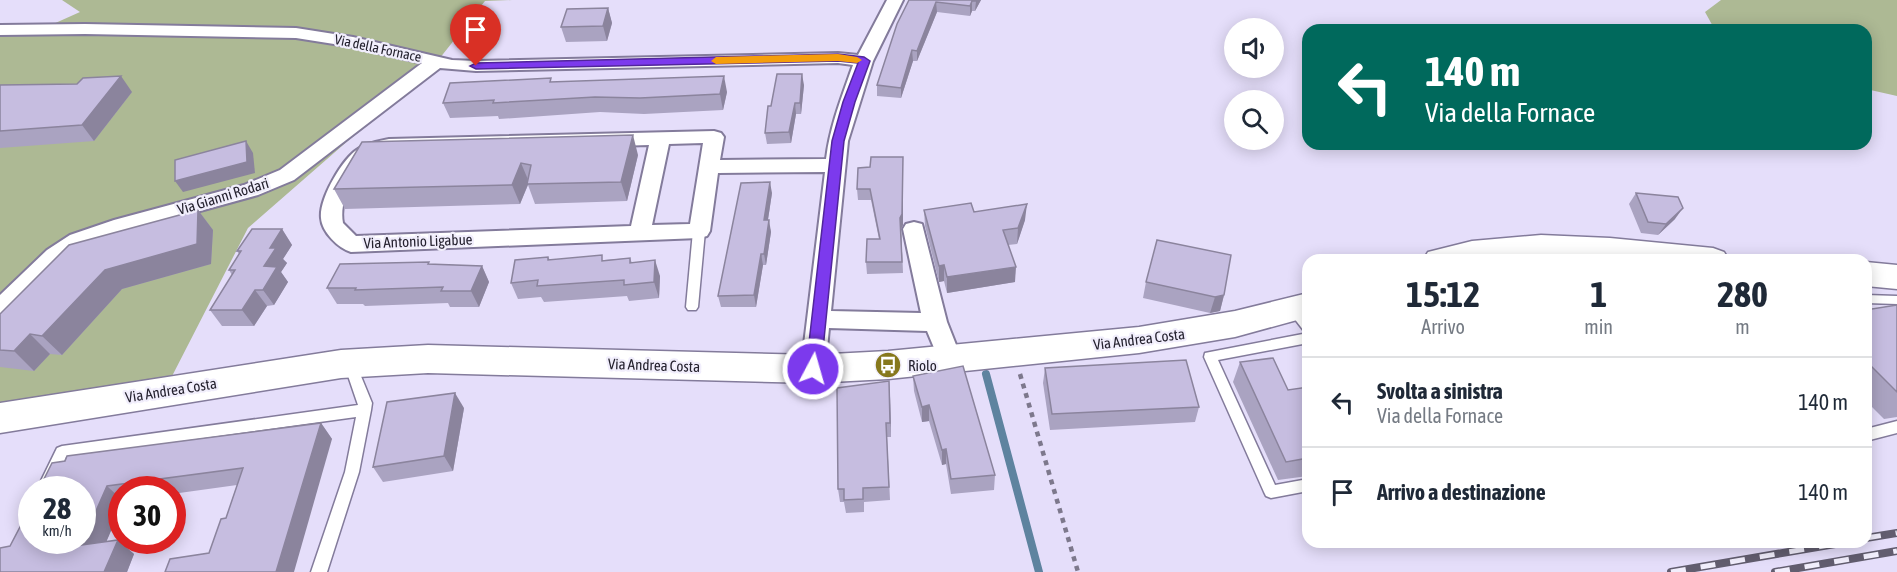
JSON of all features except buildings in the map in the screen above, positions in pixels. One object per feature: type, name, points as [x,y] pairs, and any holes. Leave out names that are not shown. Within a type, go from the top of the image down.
[{"type":"main road","points":[[1464,254],[1527,246],[1608,254]]},
{"type":"main road","points":[[1872,275],[1897,277]]},
{"type":"main road","name":"Via Andrea Costa","points":[[0,418],[350,363],[428,359],[813,369],[950,360],[1178,334],[1235,324],[1302,320]]},
{"type":"street","points":[[813,369],[835,165],[843,123],[864,61],[895,0]]},
{"type":"street","name":"Via della Fornace","points":[[0,30],[86,29],[296,33],[353,42],[437,61],[476,66],[838,58],[864,61]]},
{"type":"street","name":"Via Gianni Rodari","points":[[0,309],[55,256],[78,240],[114,227],[251,190],[287,175],[437,61]]},
{"type":"street","name":"Via Antonio Ligabue","points":[[714,137],[709,167],[699,231],[351,244],[332,223],[330,210],[349,170],[362,155],[382,147],[714,137]]},
{"type":"street","points":[[640,233],[660,140]]},
{"type":"street","points":[[709,167],[835,165]]},
{"type":"street","points":[[914,229],[935,322],[950,360]]},
{"type":"street","points":[[818,320],[935,322]]},
{"type":"lane","points":[[692,307],[699,231]]},
{"type":"lane","points":[[1872,299],[1897,300]]},
{"type":"lane","points":[[1302,321],[1210,357],[1271,492],[1302,486]]},
{"type":"lane","points":[[319,572],[352,472],[364,410],[365,403],[350,363]]},
{"type":"lane","points":[[51,476],[63,452],[364,410]]},
{"type":"lane","points":[[1872,433],[1897,427]]},
{"type":"path","points":[[1014,353],[1078,572]]},
{"type":"green space","points":[[62,0],[512,0],[485,1],[417,87],[350,139],[248,228],[168,384],[0,418],[0,29],[42,29],[80,12]]},
{"type":"green space","points":[[1721,0],[1897,0],[1897,96],[1872,90],[1872,24],[1712,24],[1705,12]]},
{"type":"waterway","points":[[986,374],[1039,572]]},
{"type":"railway","points":[[1872,537],[1897,533]]},
{"type":"railway","points":[[1671,572],[1812,548]]},
{"type":"railway","points":[[1775,572],[1897,551]]},
{"type":"slow traffic","points":[[716,61],[838,58],[857,60]]},
{"type":"place","name":"Riolo","points":[[888,365]]},
{"type":"route","points":[[476,66],[838,58],[864,61],[838,141],[813,369]]}]
